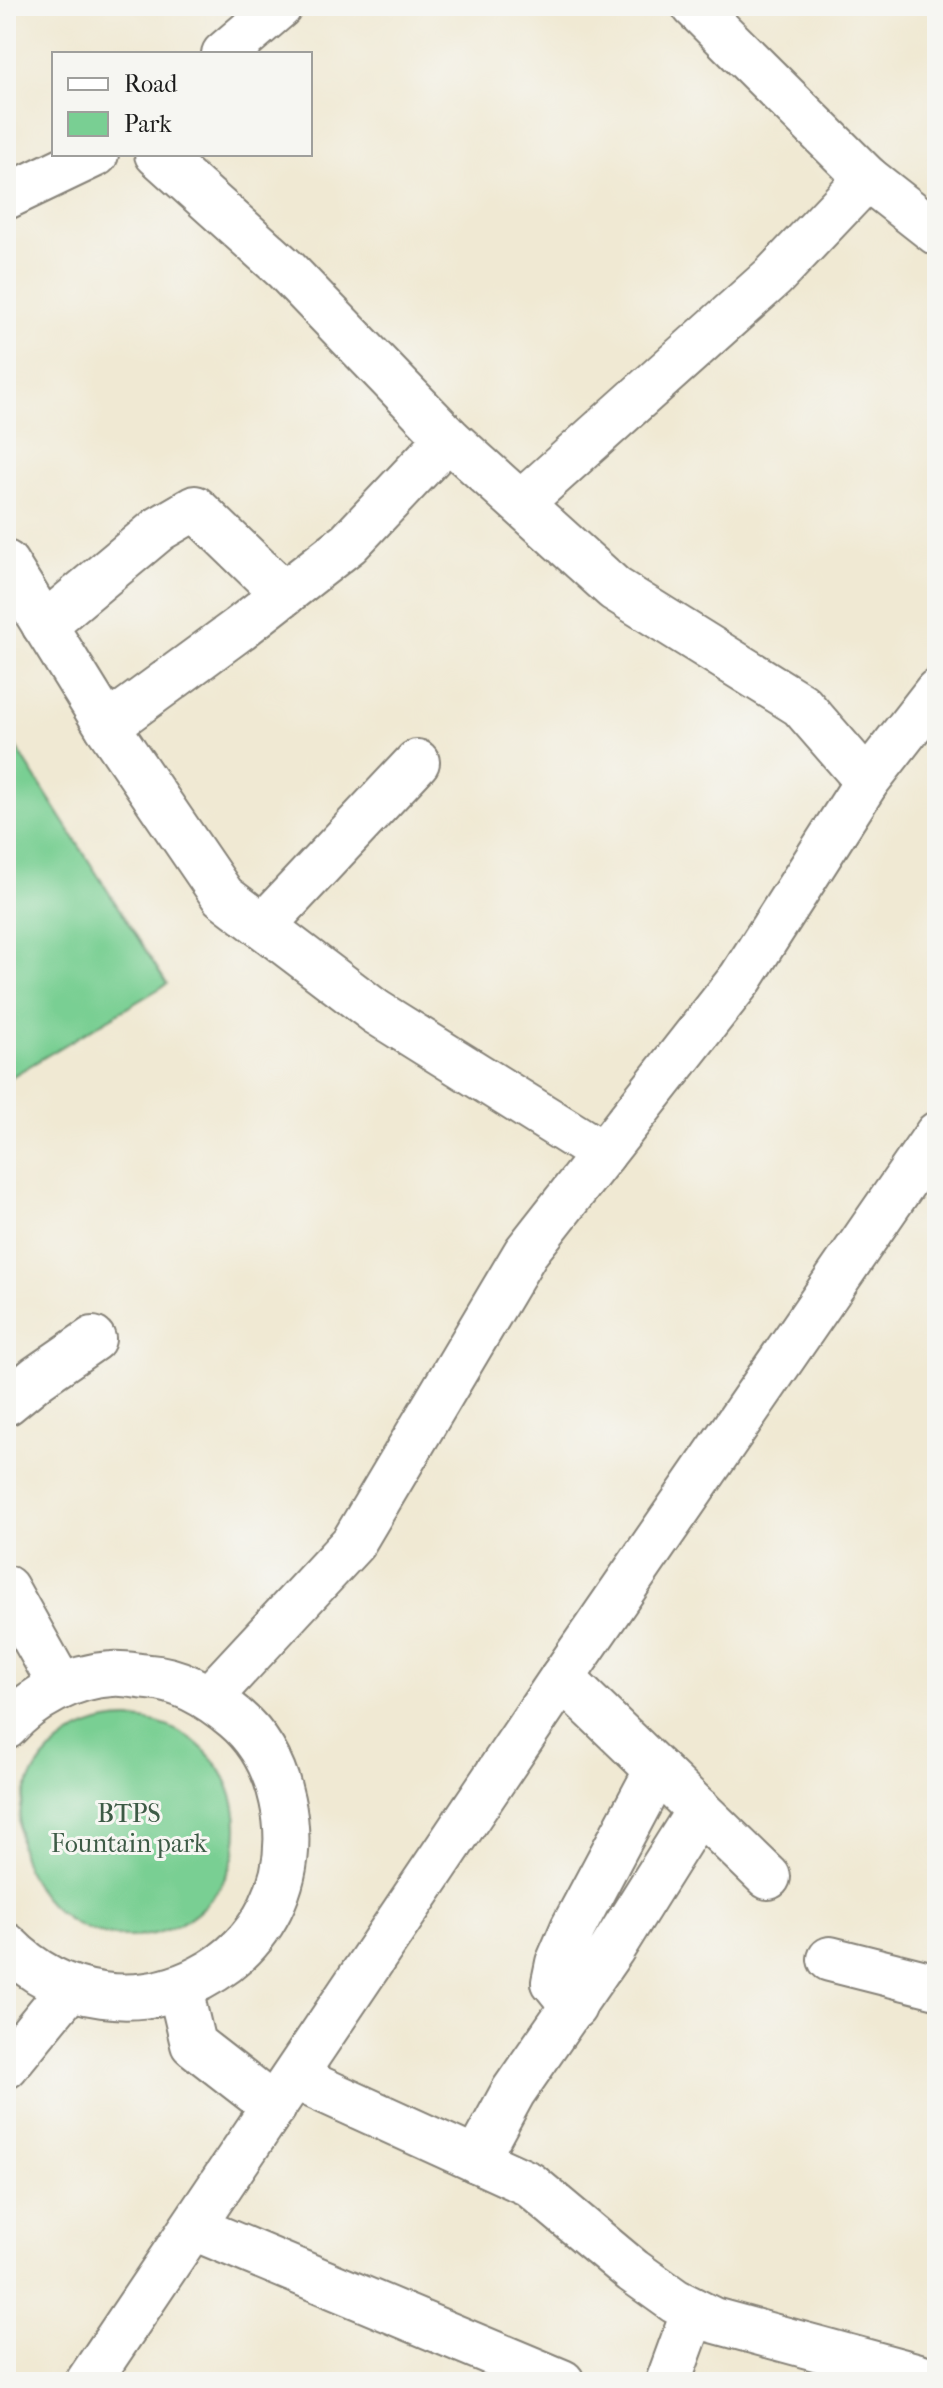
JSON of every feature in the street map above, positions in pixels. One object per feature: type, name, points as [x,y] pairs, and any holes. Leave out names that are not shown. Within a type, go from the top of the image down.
[{"type":"street","points":[[226,52],[280,6]]},
{"type":"street","points":[[694,6],[867,178],[937,233]]},
{"type":"street","points":[[6,197],[92,156]]},
{"type":"street","points":[[159,156],[286,270],[448,438],[615,589],[801,705],[867,781]]},
{"type":"street","points":[[521,503],[773,277],[867,178]]},
{"type":"street","points":[[107,726],[349,543],[448,438]]},
{"type":"street","points":[[44,625],[159,529],[195,508],[284,594]]},
{"type":"street","points":[[6,563],[107,726],[223,896],[376,1012],[603,1154]]},
{"type":"street","points":[[210,1697],[353,1543],[526,1252],[741,978],[867,781],[937,691]]},
{"type":"street","points":[[263,926],[417,762]]},
{"type":"street","points":[[88,2382],[562,1678],[937,1134]]},
{"type":"street","points":[[6,1403],[93,1339]]},
{"type":"street","points":[[6,1588],[61,1686]]},
{"type":"street","points":[[6,1727],[20,1711],[61,1686],[111,1674],[163,1678],[210,1697],[250,1731],[277,1776],[288,1827],[283,1878],[261,1926],[225,1964],[180,1989],[124,1998],[69,1989],[26,1965],[6,1945]]},
{"type":"street","points":[[562,1678],[768,1877]]},
{"type":"street","points":[[574,2007],[554,1982],[558,1963],[573,1928],[657,1770]]},
{"type":"street","points":[[476,2160],[513,2092],[574,2007],[699,1810]]},
{"type":"street","points":[[830,1959],[937,1986]]},
{"type":"street","points":[[6,2066],[69,1989]]},
{"type":"street","points":[[180,1989],[193,2044],[284,2092],[476,2160],[529,2184],[633,2271],[694,2311],[713,2320],[937,2381]]},
{"type":"street","points":[[194,2228],[562,2382]]},
{"type":"street","points":[[668,2382],[694,2311]]},
{"type":"green space","points":[[6,731],[167,984],[6,1080]]},
{"type":"green space","name":"BTPS Fountain park","points":[[128,1719],[149,1721],[170,1728],[205,1751],[228,1786],[235,1807],[235,1849],[228,1870],[205,1905],[170,1928],[149,1935],[128,1937],[107,1935],[86,1928],[51,1905],[28,1870],[21,1849],[19,1828],[21,1807],[28,1786],[51,1751],[86,1728],[107,1721]]}]
